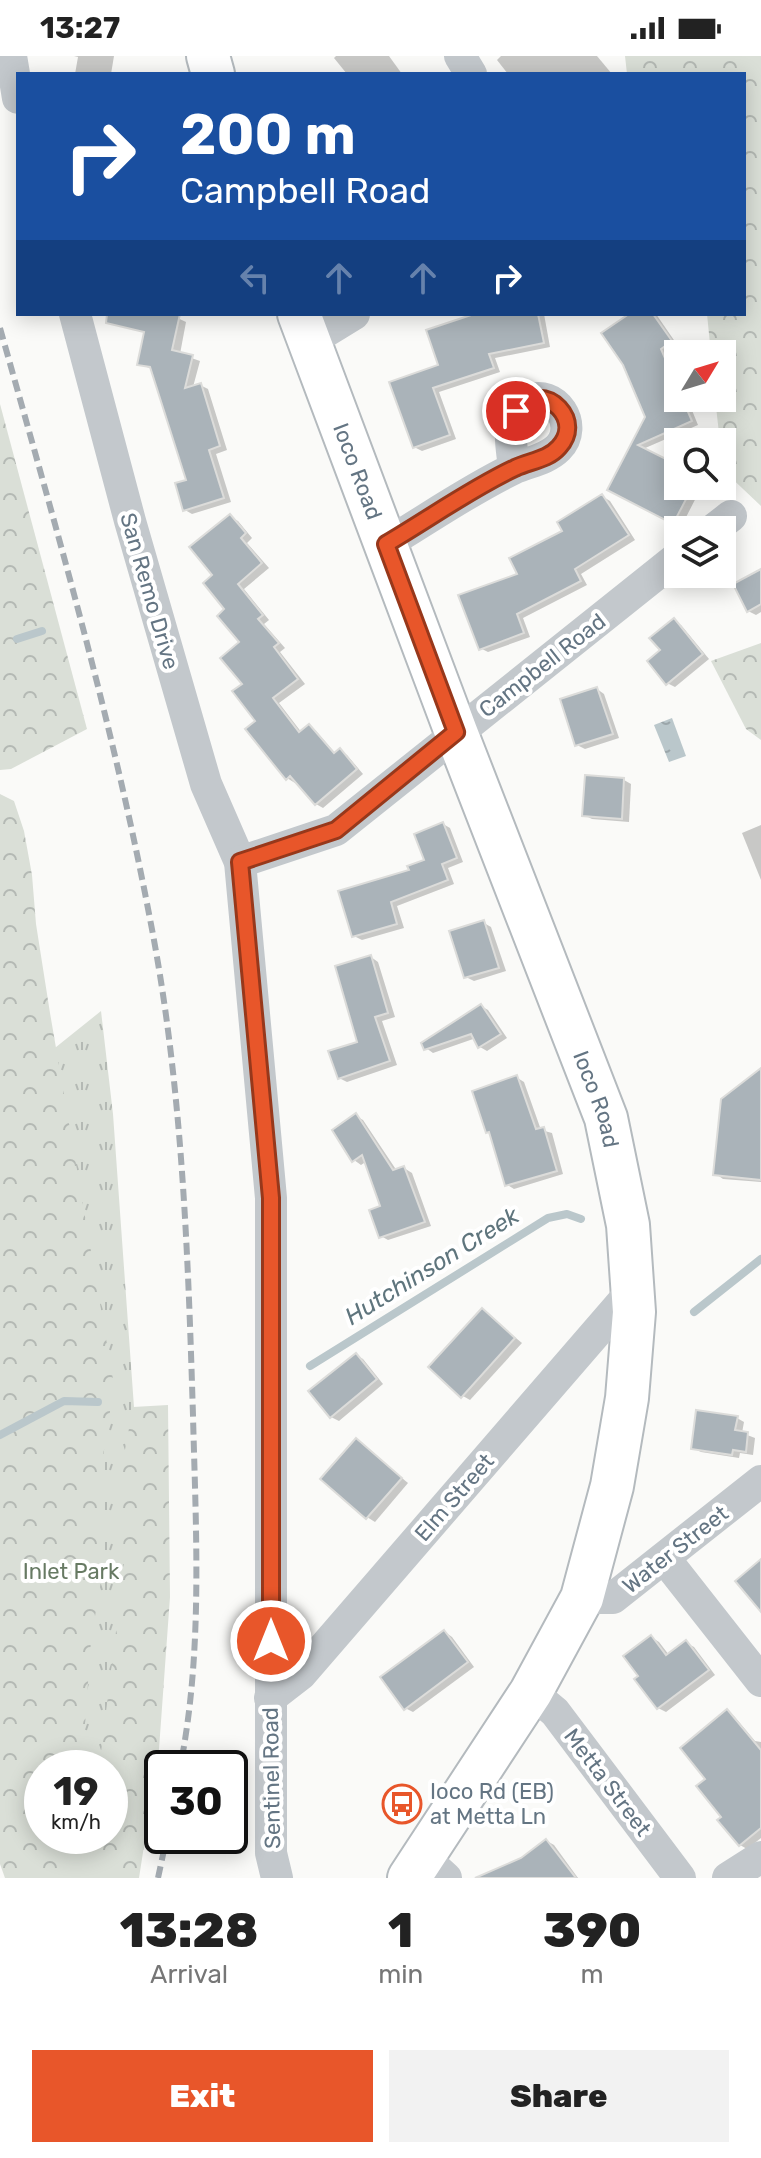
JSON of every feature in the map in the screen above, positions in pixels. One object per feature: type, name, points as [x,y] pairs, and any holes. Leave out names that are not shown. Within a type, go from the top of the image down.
[{"type":"main road","name":"Ioco Road","points":[[304,327],[456,732],[606,1118],[628,1225],[634,1312],[627,1398],[612,1486],[582,1598],[426,1871]]},
{"type":"street","points":[[11,56],[16,86]]},
{"type":"street","name":"San Remo Drive","points":[[76,316],[130,521],[202,770],[240,862]]},
{"type":"street","points":[[304,327],[346,316]]},
{"type":"street","points":[[386,544],[514,468]]},
{"type":"street","name":"Campbell Road","points":[[240,862],[336,830],[664,568]]},
{"type":"street","name":"Sentinel Road","points":[[240,862],[271,1198],[271,1853],[277,1878]]},
{"type":"street","name":"Elm Street","points":[[270,1698],[301,1674],[633,1290]]},
{"type":"street","name":"Water Street","points":[[582,1598],[613,1598],[761,1481]]},
{"type":"street","points":[[665,1559],[761,1681]]},
{"type":"street","name":"Metta Street","points":[[531,1692],[555,1712],[680,1878]]},
{"type":"street","points":[[728,1878],[761,1857]]},
{"type":"green space","points":[[625,56],[761,56],[761,506],[736,482],[736,428],[718,428],[717,412],[736,412],[736,340],[710,340],[707,316],[746,316],[746,72],[627,72]]},
{"type":"green space","points":[[0,404],[87,729],[11,769],[0,770]]},
{"type":"green space","points":[[761,643],[761,740],[746,729],[711,661]]},
{"type":"green space","name":"Inlet Park","points":[[0,794],[14,801],[24,831],[50,1013],[114,1385],[103,1457],[103,1569],[91,1640],[83,1750],[24,1750],[24,1854],[81,1854],[81,1878],[5,1878],[0,1864]]},
{"type":"green space","name":"Inlet Park","points":[[101,1011],[113,1114],[144,1547],[125,1750],[24,1750],[24,1854],[115,1854],[113,1878],[6,1878],[0,1092]]},
{"type":"green space","points":[[168,1405],[170,1597],[159,1750],[144,1750],[144,1846],[139,1878],[99,1878],[98,1854],[128,1854],[128,1750],[101,1750],[124,1567],[121,1471],[133,1407]]},
{"type":"water","points":[[672,718],[686,756],[669,762],[654,725]]},
{"type":"building","points":[[107,316],[180,316],[172,350],[193,355],[185,388],[201,383],[220,446],[209,450],[224,498],[183,511],[175,483],[186,480],[150,367],[137,365],[144,332],[106,323]]},
{"type":"building","points":[[468,316],[538,316],[544,343],[489,354],[494,368],[433,388],[450,435],[413,448],[389,382],[438,365],[426,330]]},
{"type":"building","points":[[626,316],[654,316],[671,340],[664,340],[661,349],[664,356],[664,412],[688,412],[692,421],[676,428],[664,428],[664,433],[638,445],[664,458],[664,500],[686,500],[677,516],[664,516],[664,519],[607,490],[645,417],[623,365],[601,333]]},
{"type":"building","points":[[602,494],[629,535],[575,569],[581,581],[517,614],[524,633],[479,650],[458,595],[517,574],[509,558],[562,531],[557,522]]},
{"type":"building","points":[[230,514],[246,533],[241,538],[262,563],[238,584],[263,615],[258,619],[279,643],[274,647],[298,679],[273,698],[299,732],[309,724],[334,753],[340,748],[357,769],[315,805],[290,776],[286,780],[245,729],[255,721],[232,691],[242,684],[220,658],[239,642],[217,616],[224,609],[203,583],[212,575],[189,547]]},
{"type":"building","points":[[761,569],[761,604],[747,612],[735,588],[736,582]]},
{"type":"building","points":[[674,618],[703,654],[666,685],[647,661],[660,650],[649,638]]},
{"type":"building","points":[[597,687],[613,734],[575,746],[560,699]]},
{"type":"building","points":[[585,775],[624,778],[622,819],[582,816]]},
{"type":"building","points":[[443,822],[457,858],[442,864],[448,880],[391,902],[397,924],[352,937],[338,891],[409,870],[407,866],[424,860],[414,834]]},
{"type":"building","points":[[484,920],[499,968],[464,978],[449,931]]},
{"type":"building","points":[[371,955],[388,1013],[375,1017],[390,1061],[338,1079],[328,1051],[357,1042],[335,966]]},
{"type":"building","points":[[481,1004],[501,1034],[478,1048],[471,1034],[424,1050],[421,1043]]},
{"type":"building","points":[[761,1068],[761,1180],[713,1175],[721,1099]]},
{"type":"building","points":[[517,1075],[536,1129],[544,1127],[557,1171],[505,1186],[489,1132],[486,1133],[472,1091]]},
{"type":"building","points":[[356,1113],[393,1170],[404,1166],[425,1222],[379,1238],[369,1210],[380,1206],[362,1155],[352,1162],[332,1130]]},
{"type":"building","points":[[482,1308],[515,1338],[461,1398],[428,1367]]},
{"type":"building","points":[[356,1353],[377,1379],[330,1418],[308,1391]]},
{"type":"building","points":[[696,1410],[738,1416],[735,1430],[748,1432],[746,1452],[733,1450],[732,1455],[691,1449]]},
{"type":"building","points":[[356,1438],[402,1478],[366,1519],[320,1479]]},
{"type":"building","points":[[761,1559],[761,1612],[735,1581]]},
{"type":"building","points":[[444,1630],[468,1662],[404,1710],[380,1677]]},
{"type":"building","points":[[651,1635],[666,1655],[686,1640],[709,1670],[657,1709],[634,1679],[638,1676],[623,1656]]},
{"type":"building","points":[[727,1709],[761,1750],[761,1828],[739,1846],[717,1820],[721,1817],[696,1786],[705,1779],[680,1748]]},
{"type":"building","points":[[546,1839],[576,1878],[475,1878],[521,1858]]},
{"type":"waterway","points":[[17,639],[42,631]]},
{"type":"waterway","name":"Hutchinson Creek","points":[[310,1366],[548,1218],[567,1214],[581,1219]]},
{"type":"waterway","name":"Hutchinson Creek","points":[[694,1312],[761,1259]]},
{"type":"waterway","name":"Hutchinson Creek","points":[[0,1435],[64,1401],[98,1402]]},
{"type":"railway","points":[[0,328],[81,622],[118,770],[150,919],[170,1042],[186,1229],[196,1549],[195,1637],[183,1750]]},
{"type":"railway","points":[[158,1878],[163,1854]]},
{"type":"place","name":"Ioco Rd (EB) at Metta Ln","points":[[402,1804]]},
{"type":"route","points":[[271,1641],[271,1198],[240,862],[336,830],[456,732],[386,544],[514,468],[549,456],[566,437],[566,418],[553,403],[536,398],[516,411]]}]
